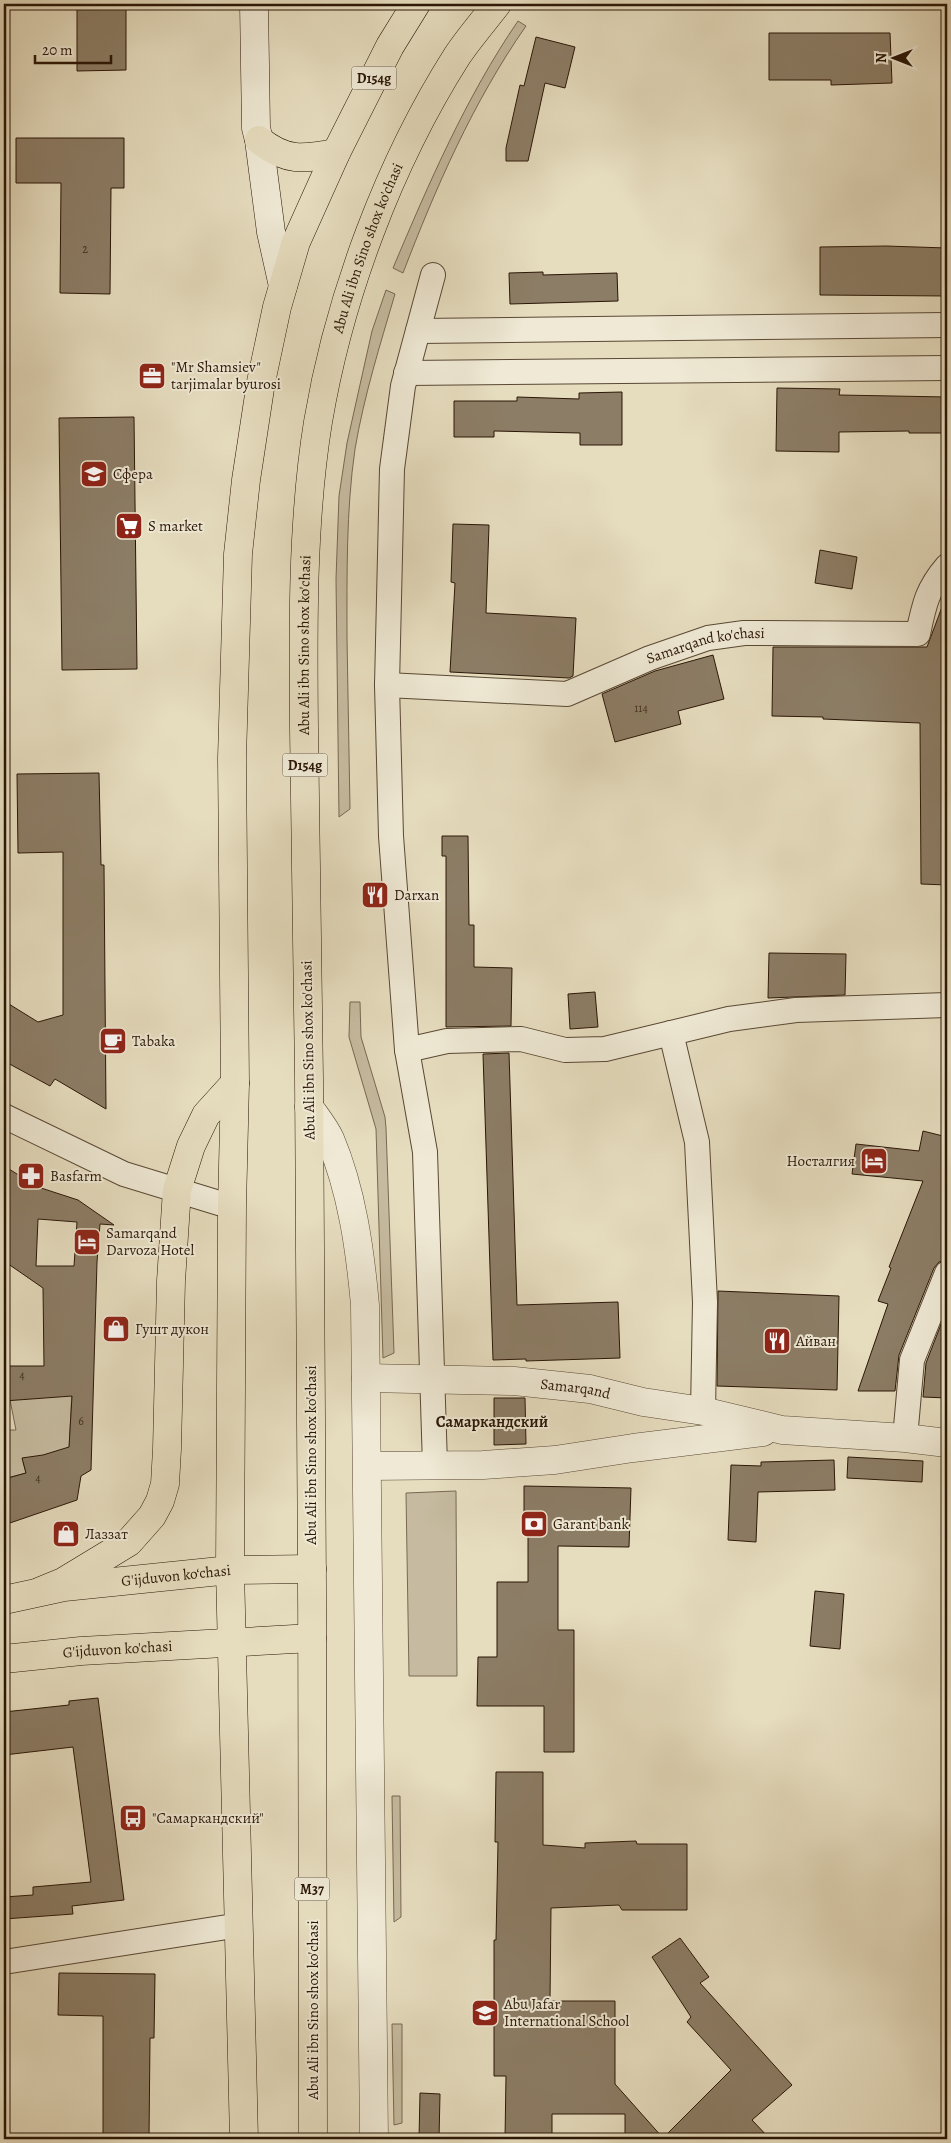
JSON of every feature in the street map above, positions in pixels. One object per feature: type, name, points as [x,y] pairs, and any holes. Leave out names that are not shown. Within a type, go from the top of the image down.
[{"type":"main road","name":"D154g","points":[[230,1570],[232,1207],[235,1083],[232,758],[238,554],[253,428],[261,382],[283,286],[296,242],[336,153],[390,46],[416,4]]},
{"type":"main road","name":"Abu Ali ibn Sino shox ko'chasi","points":[[313,2139],[312,1569],[304,663],[306,571],[311,480],[318,422],[330,365],[352,284],[388,188],[423,118],[459,53],[498,4]]},
{"type":"main road","points":[[259,140],[287,157],[312,158],[336,153]]},
{"type":"main road","points":[[4,1600],[40,1591],[63,1582],[129,1542],[152,1516],[160,1501],[165,1484],[167,1449],[171,1281],[177,1190],[191,1146],[206,1115],[235,1083]]},
{"type":"main road","name":"G'ijduvon ko‘chasi","points":[[40,1591],[230,1570],[312,1569]]},
{"type":"main road","points":[[230,1570],[230,1641],[240,1925],[244,2139]]},
{"type":"main road","points":[[230,1641],[312,1638]]},
{"type":"main road","name":"G'ijduvon ko'chasi","points":[[4,1659],[81,1651],[230,1641]]},
{"type":"street","name":"D154g","points":[[254,4],[256,119],[271,232],[283,286]]},
{"type":"street","points":[[434,275],[406,373],[392,469],[387,685],[391,836],[407,1050],[425,1152],[435,1465]]},
{"type":"street","points":[[418,331],[947,325]]},
{"type":"street","points":[[406,373],[947,368]]},
{"type":"street","name":"Samarqand ko'chasi","points":[[387,685],[567,694],[650,658],[708,638],[744,633],[918,634],[924,607],[933,582],[947,566]]},
{"type":"street","points":[[407,1050],[447,1041],[521,1039],[565,1050],[605,1049],[729,1019],[796,1010],[947,1005]]},
{"type":"street","points":[[671,1033],[697,1142],[705,1302],[703,1411]]},
{"type":"street","points":[[309,1107],[329,1138],[347,1189],[364,1297],[368,1466],[369,1750],[374,2139]]},
{"type":"street","points":[[4,1116],[124,1174],[232,1207]]},
{"type":"street","points":[[905,1438],[912,1360],[947,1272]]},
{"type":"street","name":"Samarqand","points":[[366,1378],[431,1381],[514,1381],[590,1389],[643,1402],[703,1411],[782,1430],[905,1438],[947,1443]]},
{"type":"street","name":"Samarqand","points":[[368,1466],[484,1465],[555,1460],[633,1448],[782,1430]]},
{"type":"street","points":[[4,1962],[240,1925]]},
{"type":"shaded area","points":[[518,21],[526,26],[472,115],[442,177],[403,273],[393,268],[420,204],[465,110]]},
{"type":"shaded area","points":[[386,290],[395,294],[363,410],[352,472],[347,614],[350,809],[339,817],[336,579],[339,496],[347,443],[372,331]]},
{"type":"shaded area","points":[[350,1002],[360,1002],[361,1037],[385,1117],[394,1353],[383,1358],[376,1129],[349,1037]]},
{"type":"shaded area","points":[[72,1390],[69,1452],[23,1462],[26,1473],[4,1479],[4,1430],[16,1430],[10,1400]]},
{"type":"shaded area","points":[[456,1491],[457,1676],[409,1676],[406,1493]]},
{"type":"shaded area","points":[[392,1796],[400,1796],[401,1917],[394,1922]]},
{"type":"shaded area","points":[[392,2024],[402,2024],[402,2123],[394,2125]]},
{"type":"building","points":[[77,4],[126,4],[126,70],[77,71]]},
{"type":"building","points":[[769,33],[890,33],[892,83],[831,85],[831,80],[769,80]]},
{"type":"building","points":[[536,37],[575,47],[565,88],[545,83],[528,161],[506,161],[506,148],[520,85],[524,86]]},
{"type":"building","points":[[16,138],[124,138],[124,188],[111,188],[110,294],[60,293],[61,183],[16,183]]},
{"type":"building","points":[[886,246],[947,248],[947,296],[820,295],[820,247]]},
{"type":"building","points":[[543,272],[543,275],[617,273],[618,301],[510,304],[509,273]]},
{"type":"building","points":[[777,388],[840,389],[839,395],[947,397],[947,433],[909,433],[909,431],[839,432],[839,452],[776,451]]},
{"type":"building","points":[[622,392],[622,445],[580,445],[580,433],[494,431],[494,437],[454,437],[454,401],[517,401],[517,397],[579,399],[579,393]]},
{"type":"building","points":[[134,417],[137,669],[62,670],[59,418]]},
{"type":"building","points":[[453,524],[489,525],[486,613],[576,618],[573,676],[569,678],[450,672],[455,583],[451,582]]},
{"type":"building","points":[[820,550],[857,557],[852,589],[815,583]]},
{"type":"building","points":[[945,599],[947,599],[947,885],[921,884],[920,723],[772,716],[773,647],[927,647]]},
{"type":"building","points":[[713,655],[724,699],[678,711],[681,724],[615,742],[602,694],[655,671]]},
{"type":"building","points":[[99,773],[101,865],[104,865],[106,1109],[55,1079],[50,1086],[4,1061],[4,1001],[38,1022],[63,1015],[63,852],[18,853],[17,774]]},
{"type":"building","points":[[442,836],[468,836],[469,925],[474,925],[474,967],[512,968],[511,1026],[446,1027],[446,856],[442,856]]},
{"type":"building","points":[[769,953],[846,954],[845,995],[768,998]]},
{"type":"building","points":[[595,992],[598,1027],[570,1029],[568,994]]},
{"type":"building","points":[[509,1053],[517,1305],[618,1302],[620,1358],[526,1361],[526,1359],[493,1360],[483,1054]]},
{"type":"building","points":[[923,1131],[947,1137],[947,1260],[939,1262],[934,1268],[899,1355],[895,1391],[858,1391],[888,1304],[878,1301],[891,1268],[889,1267],[923,1181],[852,1174],[856,1144],[919,1151]]},
{"type":"building","points":[[4,1166],[38,1187],[78,1200],[114,1225],[100,1224],[97,1262],[91,1470],[81,1476],[77,1500],[4,1525],[4,1479],[26,1473],[22,1458],[43,1455],[69,1447],[72,1396],[4,1401],[4,1366],[44,1366],[43,1288],[4,1261]],"holes":[[[38,1219],[77,1222],[74,1266],[36,1266]]]},
{"type":"building","name":"Айван","points":[[718,1291],[839,1296],[837,1390],[717,1386]]},
{"type":"building","points":[[947,1309],[947,1398],[923,1397],[926,1363]]},
{"type":"building","points":[[494,1398],[525,1398],[526,1444],[494,1445]]},
{"type":"building","points":[[848,1457],[923,1461],[922,1482],[847,1478]]},
{"type":"building","points":[[834,1460],[835,1490],[758,1492],[756,1542],[728,1540],[731,1465],[761,1466],[761,1462]]},
{"type":"building","points":[[524,1486],[631,1488],[629,1547],[558,1546],[558,1630],[574,1630],[574,1752],[544,1752],[544,1706],[477,1706],[478,1657],[497,1657],[497,1582],[528,1582],[528,1534],[524,1534]]},
{"type":"building","points":[[815,1591],[844,1594],[840,1649],[810,1646]]},
{"type":"building","points":[[98,1698],[124,1900],[72,1906],[73,1914],[4,1919],[4,1897],[33,1895],[33,1887],[91,1882],[73,1747],[4,1755],[4,1712],[69,1705],[69,1701]]},
{"type":"building","points":[[496,1772],[543,1772],[543,1845],[585,1848],[585,1843],[636,1841],[637,1844],[687,1844],[687,1910],[622,1910],[619,1905],[551,1908],[550,2001],[615,2001],[615,2084],[663,2138],[731,2070],[687,2022],[691,2017],[652,1957],[680,1938],[709,1977],[700,1983],[792,2085],[752,2120],[770,2139],[625,2139],[625,2114],[552,2114],[552,2139],[505,2139],[506,2076],[494,2076],[494,1940],[496,1940],[498,1842],[495,1842]]},
{"type":"building","points":[[59,1973],[155,1974],[154,2038],[150,2038],[149,2139],[103,2139],[103,2016],[58,2015]]},
{"type":"building","points":[[420,2093],[440,2094],[439,2139],[419,2139]]},
{"type":"place","name":"\"Mr Shamsiev\" tarjimalar byurosi","points":[[152,376]]},
{"type":"place","name":"Сфера","points":[[94,474]]},
{"type":"place","name":"S market","points":[[129,526]]},
{"type":"place","name":"Darxan","points":[[375,895]]},
{"type":"place","name":"Tabaka","points":[[113,1041]]},
{"type":"place","name":"Носталгия","points":[[874,1161]]},
{"type":"place","name":"Basfarm","points":[[31,1176]]},
{"type":"place","name":"Samarqand Darvoza Hotel","points":[[87,1242]]},
{"type":"place","name":"Гушт дукон","points":[[116,1329]]},
{"type":"place","name":"Айван","points":[[777,1341]]},
{"type":"place","name":"Garant bank","points":[[534,1524]]},
{"type":"place","name":"Лаззат","points":[[66,1534]]},
{"type":"place","name":"\"Самаркандский\"","points":[[133,1818]]},
{"type":"place","name":"Abu Jafar International School","points":[[485,2013]]},
{"type":"district","name":"Самаркандский","points":[[492,1421]]}]
